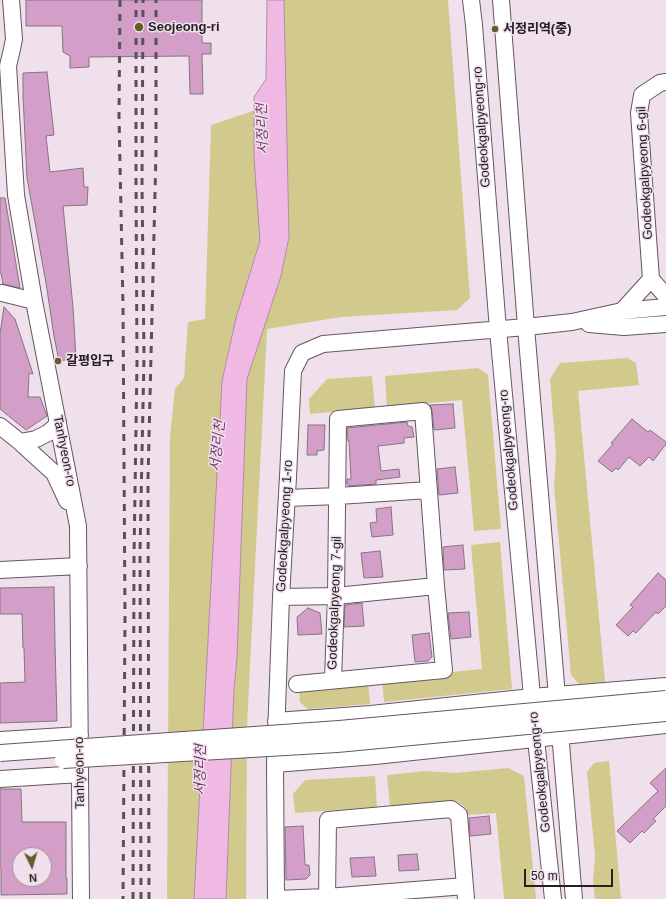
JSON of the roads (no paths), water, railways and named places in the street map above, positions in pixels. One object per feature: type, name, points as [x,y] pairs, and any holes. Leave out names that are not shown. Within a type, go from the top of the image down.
[{"type":"street","name":"Godeokgalpyeong-ro","points":[[471,0],[498,330],[536,739],[553,899]]},
{"type":"street","name":"Godeokgalpyeong-ro","points":[[501,0],[526,327],[574,899]]},
{"type":"street","name":"Tanhyeon-ro","points":[[11,3],[4,24],[14,39],[12,49],[4,62],[16,195],[34,301],[78,526],[81,899]]},
{"type":"street","name":"Godeokgalpyeong 6-gil","points":[[651,279],[639,114],[642,95],[660,82],[666,82]]},
{"type":"street","points":[[622,311],[651,279],[666,296]]},
{"type":"street","points":[[1,298],[34,301]]},
{"type":"street","points":[[572,322],[622,311],[666,307]]},
{"type":"street","name":"Godeokgalpyeong 1-ro","points":[[276,899],[275,764],[281,597],[293,371],[302,353],[323,344],[498,330],[572,322]]},
{"type":"street","points":[[572,322],[624,327],[666,324]]},
{"type":"street","name":"Godeokgalpyeong 7-gil","points":[[423,411],[444,670],[333,680],[338,496],[338,419],[423,411]]},
{"type":"street","points":[[20,442],[36,439],[48,433],[58,422]]},
{"type":"street","points":[[0,426],[54,473],[78,526]]},
{"type":"street","points":[[287,498],[429,490]]},
{"type":"street","points":[[0,570],[78,566]]},
{"type":"street","points":[[281,597],[336,596],[436,586]]},
{"type":"street","points":[[297,684],[333,680]]},
{"type":"street","points":[[276,722],[371,714],[532,697],[666,686]]},
{"type":"street","points":[[0,753],[339,729],[666,699]]},
{"type":"street","points":[[0,764],[337,744],[666,713]]},
{"type":"street","points":[[371,714],[375,756]]},
{"type":"street","points":[[275,764],[375,756],[666,725]]},
{"type":"street","points":[[0,740],[80,735]]},
{"type":"street","points":[[0,779],[80,774]]},
{"type":"street","points":[[276,899],[327,898],[465,892],[460,815],[451,809],[328,820],[327,898]]},
{"type":"water","name":"서정리천","points":[[267,0],[284,0],[289,237],[281,276],[247,379],[237,658],[234,690],[226,899],[194,899],[222,381],[236,318],[260,241],[254,158],[254,97],[266,79]]},
{"type":"railway","points":[[120,0],[119,116],[123,306],[125,616],[123,899]]},
{"type":"railway","points":[[133,899],[134,556],[137,362],[136,0]]},
{"type":"railway","points":[[141,899],[140,551],[144,357],[142,184],[143,0]]},
{"type":"railway","points":[[149,899],[148,478],[156,152],[156,0]]},
{"type":"place","name":"Seojeong-ri","points":[[139,27]]},
{"type":"place","name":"서정리역(중)","points":[[495,29]]},
{"type":"place","name":"갈평입구","points":[[58,361]]}]
